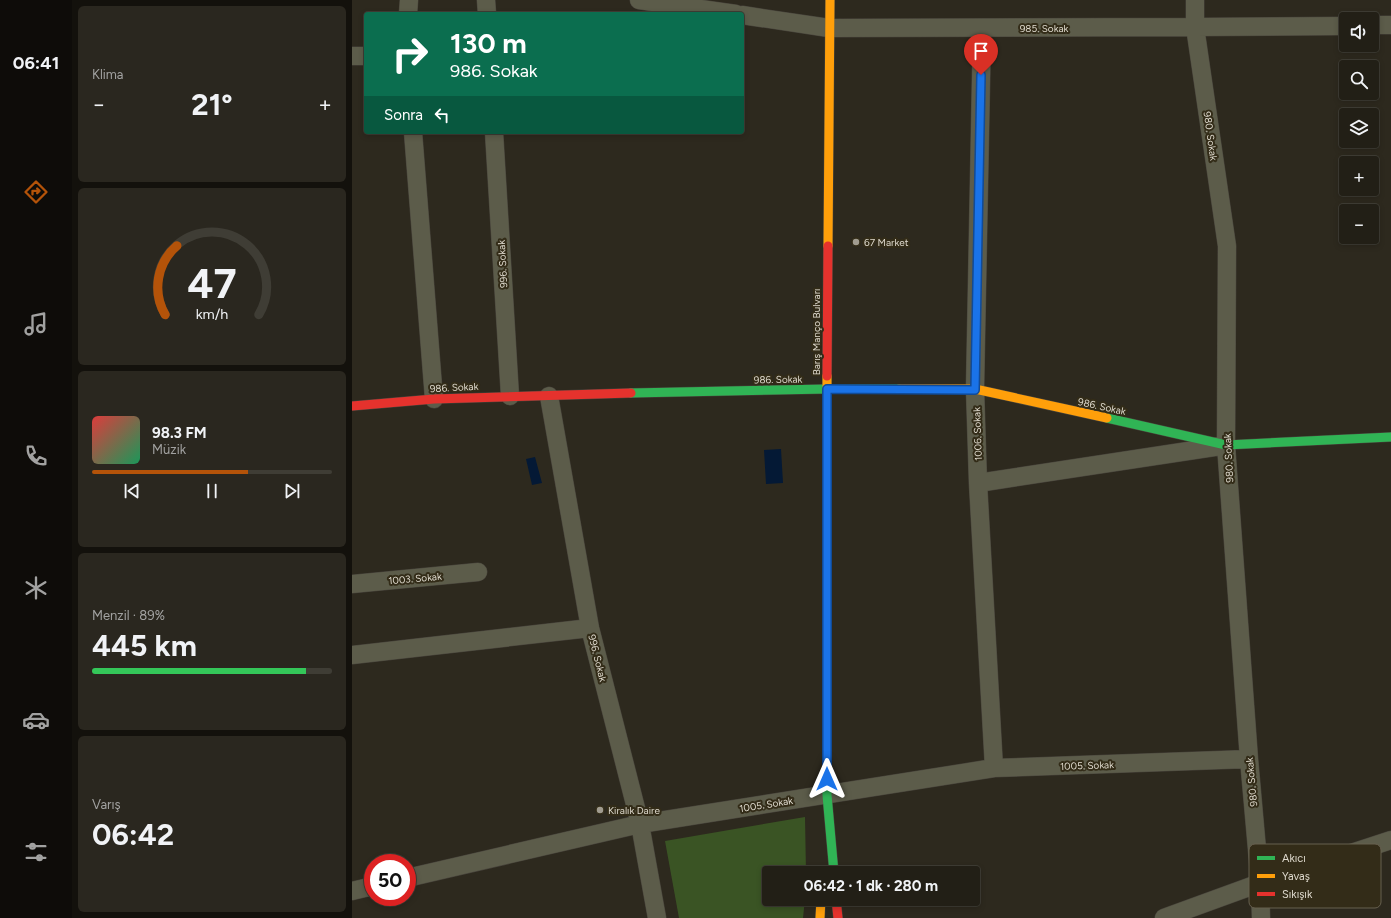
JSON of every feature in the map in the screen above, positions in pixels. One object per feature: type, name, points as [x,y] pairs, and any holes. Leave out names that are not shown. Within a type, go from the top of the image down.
[{"type":"street","points":[[408,12],[409,0]]},
{"type":"street","points":[[486,0],[487,12]]},
{"type":"street","points":[[639,0],[722,12]]},
{"type":"street","name":"Barış Manço Bulvarı","points":[[824,858],[827,801],[827,389],[830,0]]},
{"type":"street","name":"980. Sokak","points":[[1195,0],[1195,27],[1227,246],[1226,445],[1257,844]]},
{"type":"street","name":"985. Sokak","points":[[744,15],[829,28],[1339,26]]},
{"type":"street","points":[[1379,25],[1391,25]]},
{"type":"street","name":"1006. Sokak","points":[[982,28],[975,390],[978,483],[994,768]]},
{"type":"street","points":[[352,56],[364,56]]},
{"type":"street","points":[[414,134],[434,399]]},
{"type":"street","name":"996. Sokak","points":[[494,134],[510,396]]},
{"type":"street","name":"986. Sokak","points":[[352,406],[434,399],[510,396],[827,389],[975,390],[1226,445],[1391,437]]},
{"type":"street","name":"996. Sokak","points":[[549,396],[590,628],[640,824],[658,918]]},
{"type":"street","points":[[978,483],[1226,445]]},
{"type":"street","name":"1003. Sokak","points":[[352,584],[478,572]]},
{"type":"street","points":[[352,656],[590,628]]},
{"type":"street","name":"1005. Sokak","points":[[416,876],[640,824],[827,801],[994,768],[1249,759]]},
{"type":"street","name":"Barış Manço Bulvarı","points":[[827,801],[833,866]]},
{"type":"street","points":[[1379,844],[1391,840]]},
{"type":"street","points":[[1164,918],[1249,887]]},
{"type":"street","points":[[352,891],[364,888]]},
{"type":"street","points":[[820,918],[821,906]]},
{"type":"street","points":[[837,906],[838,918]]},
{"type":"street","name":"980. Sokak","points":[[1261,908],[1262,918]]},
{"type":"green space","points":[[805,817],[806,866],[762,866],[762,906],[804,906],[803,918],[679,918],[665,841]]},
{"type":"water","points":[[781,449],[783,483],[766,484],[764,450]]},
{"type":"water","points":[[535,457],[542,483],[532,485],[526,459]]},
{"type":"traffic: fast","points":[[631,393],[899,389]]},
{"type":"traffic: fast","points":[[1107,418],[1226,445],[1391,437]]},
{"type":"traffic: fast","points":[[827,534],[827,795],[833,866]]},
{"type":"traffic: slow","points":[[828,246],[830,0]]},
{"type":"traffic: slow","points":[[827,376],[827,534]]},
{"type":"traffic: slow","points":[[899,389],[975,389],[1107,418]]},
{"type":"traffic: slow","points":[[820,918],[821,906]]},
{"type":"traffic: jam","points":[[827,376],[828,246]]},
{"type":"traffic: jam","points":[[352,406],[434,399],[631,393]]},
{"type":"traffic: jam","points":[[837,906],[838,918]]},
{"type":"place","name":"67 Market","points":[[856,242]]},
{"type":"place","name":"Kiralık Daire","points":[[600,810]]},
{"type":"route","points":[[827,779],[827,389],[975,390],[981,75]]}]
